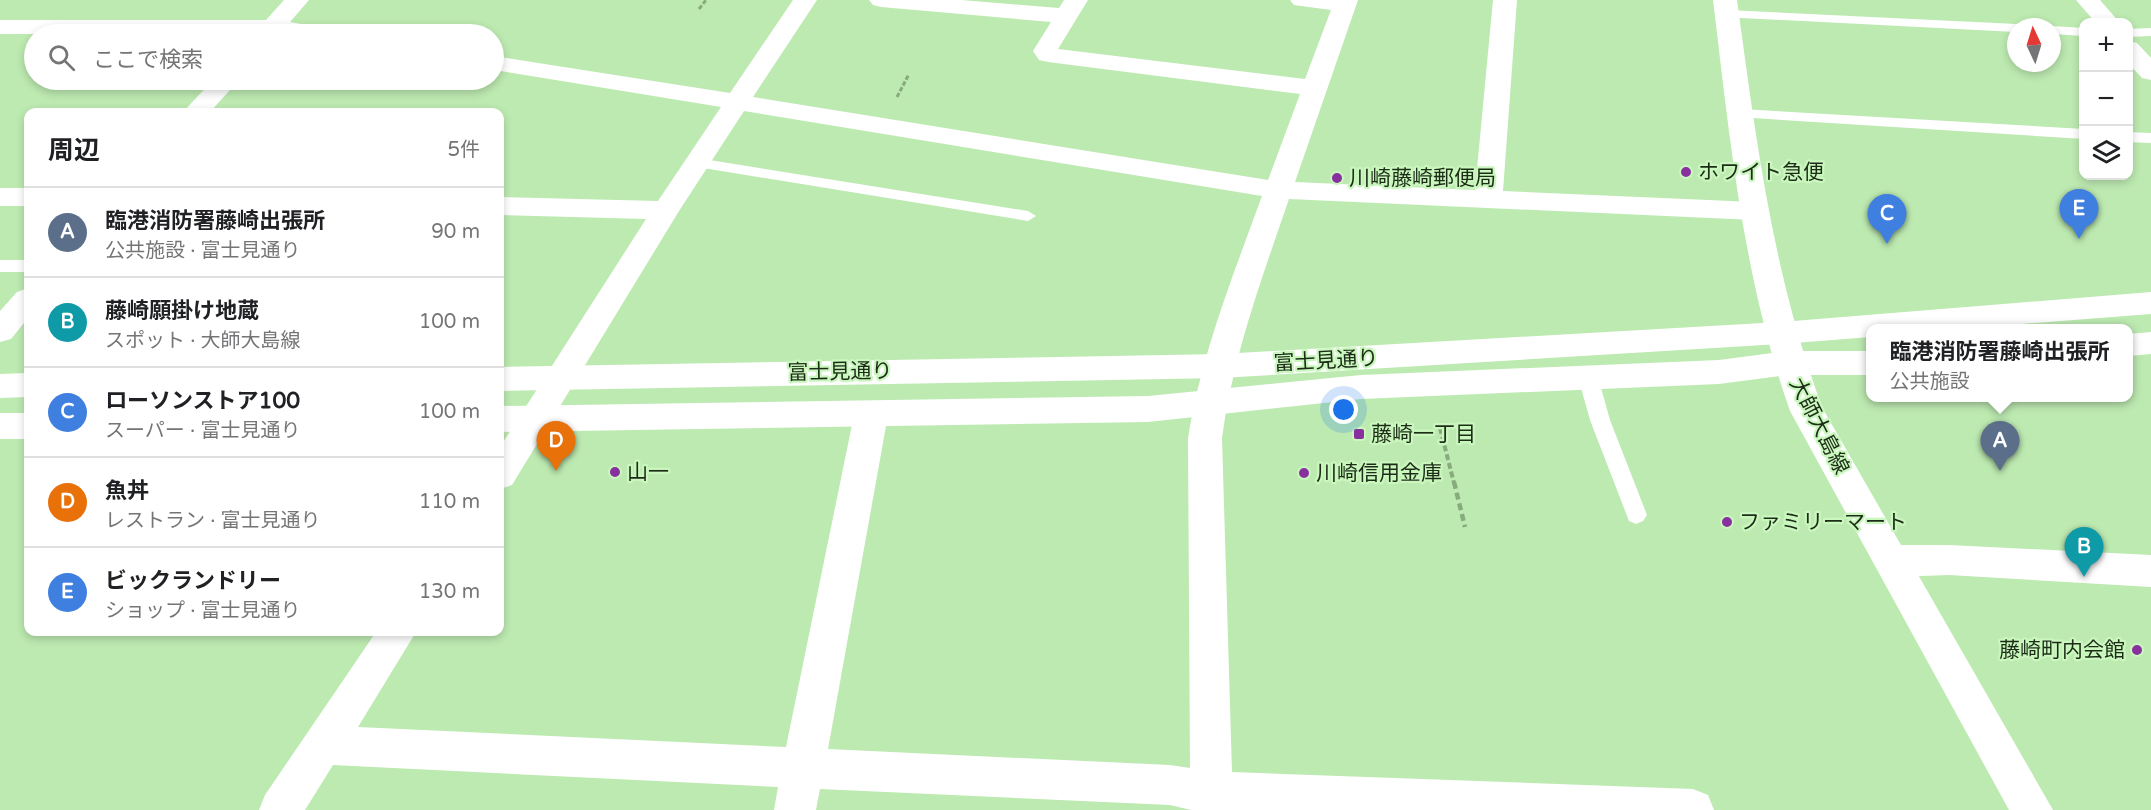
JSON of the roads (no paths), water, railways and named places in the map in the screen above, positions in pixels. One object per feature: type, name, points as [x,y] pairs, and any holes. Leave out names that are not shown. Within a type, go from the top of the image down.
[{"type":"main road","points":[[276,24],[297,0]]},
{"type":"main road","points":[[504,468],[666,210],[805,0]]},
{"type":"main road","points":[[881,0],[1071,8],[1045,51],[1048,54],[1315,88]]},
{"type":"main road","points":[[1212,801],[1205,438],[1210,404],[1230,326],[1345,2],[1302,0]]},
{"type":"main road","points":[[1488,200],[1505,0]]},
{"type":"main road","points":[[2088,0],[2104,18]]},
{"type":"main road","name":"大師大島線","points":[[1726,7],[1766,283],[1784,348],[1807,411],[2032,810]]},
{"type":"main road","points":[[0,27],[24,27]]},
{"type":"main road","points":[[2133,53],[2151,73]]},
{"type":"main road","points":[[504,65],[1279,190],[1754,212]]},
{"type":"main road","points":[[200,108],[217,90]]},
{"type":"main road","points":[[0,197],[24,197]]},
{"type":"main road","points":[[504,207],[666,210]]},
{"type":"main road","name":"富士見通り","points":[[1980,324],[2151,303]]},
{"type":"main road","name":"富士見通り","points":[[504,379],[1221,366],[1784,348],[1866,338]]},
{"type":"main road","points":[[2133,345],[2151,343]]},
{"type":"main road","name":"富士見通り","points":[[504,419],[1148,409],[1361,387],[1719,372],[1784,348],[1866,362]]},
{"type":"main road","points":[[0,386],[24,386]]},
{"type":"main road","points":[[795,810],[871,415]]},
{"type":"main road","points":[[0,426],[24,426]]},
{"type":"main road","points":[[1893,561],[1949,560],[2151,571]]},
{"type":"main road","points":[[280,810],[394,636]]},
{"type":"main road","points":[[322,745],[1170,785],[1212,801],[1693,810]]},
{"type":"lane","points":[[1726,7],[2007,27]]},
{"type":"lane","points":[[2061,31],[2079,32]]},
{"type":"lane","points":[[2133,33],[2151,32]]},
{"type":"lane","points":[[1741,114],[2079,134]]},
{"type":"lane","points":[[2133,137],[2151,138]]},
{"type":"lane","points":[[697,163],[1028,216]]},
{"type":"lane","points":[[0,266],[24,266]]},
{"type":"lane","points":[[1588,377],[1600,420],[1636,515]]},
{"type":"place","name":"ホワイト急便","points":[[1686,172]]},
{"type":"place","name":"川崎藤崎郵便局","points":[[1337,178]]},
{"type":"place","name":"ビックランドリー","points":[[2079,239]]},
{"type":"place","name":"ローソンストア100","points":[[1887,244]]},
{"type":"place","name":"藤崎一丁目","points":[[1359,434]]},
{"type":"place","name":"魚丼","points":[[556,471]]},
{"type":"place","name":"臨港消防署藤崎出張所","points":[[2000,471]]},
{"type":"place","name":"山一","points":[[615,472]]},
{"type":"place","name":"川崎信用金庫","points":[[1304,473]]},
{"type":"place","name":"ファミリーマート","points":[[1727,522]]},
{"type":"place","name":"藤崎願掛け地蔵","points":[[2084,577]]},
{"type":"place","name":"藤崎町内会館","points":[[2137,650]]}]
